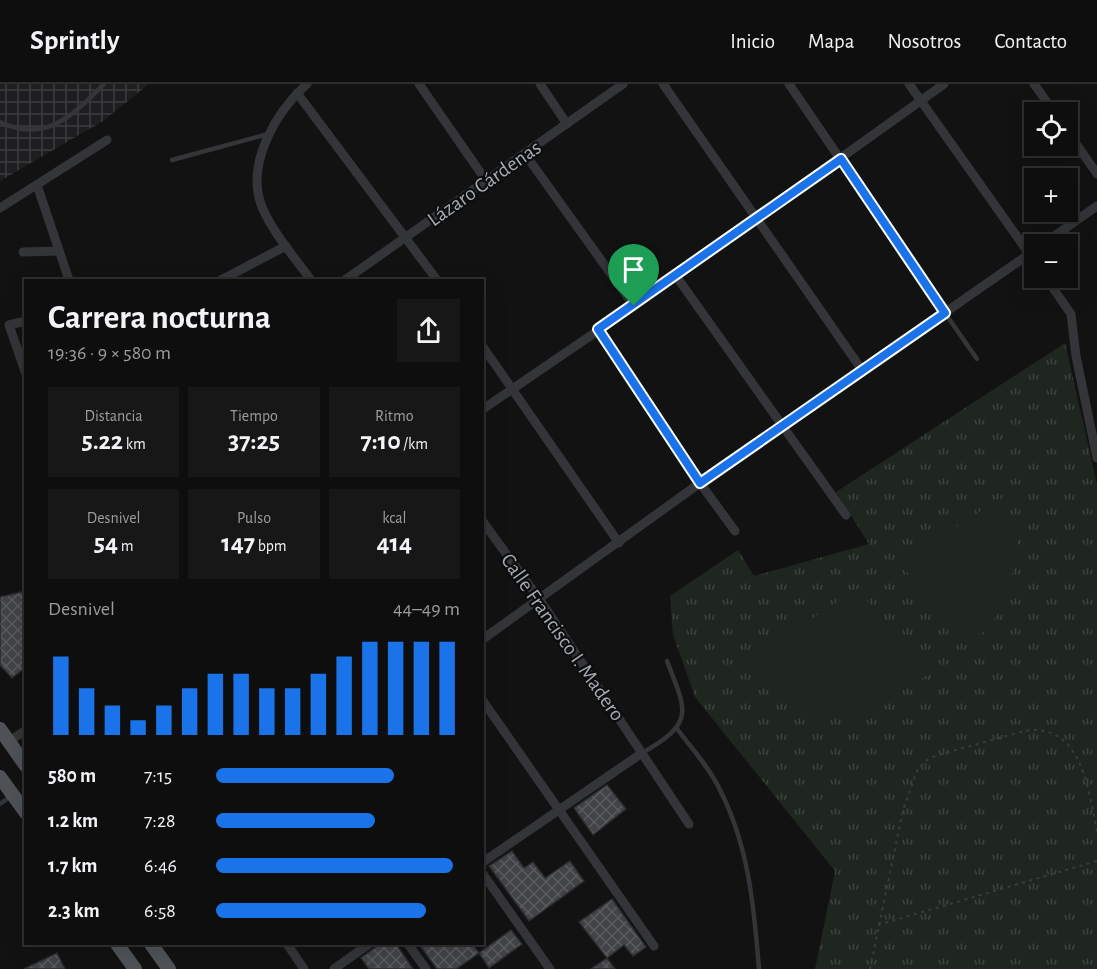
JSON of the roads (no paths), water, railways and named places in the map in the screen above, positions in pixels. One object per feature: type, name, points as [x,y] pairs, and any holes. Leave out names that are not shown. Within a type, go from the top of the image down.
[{"type":"main road","points":[[0,729],[24,763]]},
{"type":"main road","points":[[0,777],[24,810]]},
{"type":"main road","points":[[118,945],[135,969]]},
{"type":"main road","points":[[152,945],[169,969]]},
{"type":"street","points":[[307,84],[297,93],[268,134],[260,160],[258,182],[260,200],[286,246],[310,279]]},
{"type":"street","points":[[419,84],[487,182]]},
{"type":"street","points":[[540,84],[567,124]]},
{"type":"street","name":"Lázaro Cárdenas","points":[[346,279],[623,84]]},
{"type":"street","points":[[663,84],[758,217],[862,370]]},
{"type":"street","points":[[789,84],[945,313]]},
{"type":"street","points":[[909,84],[1024,243]]},
{"type":"street","points":[[484,408],[634,306],[944,84]]},
{"type":"street","points":[[1034,84],[1047,102]]},
{"type":"street","points":[[297,93],[435,279]]},
{"type":"street","points":[[0,208],[107,140]]},
{"type":"street","points":[[1078,146],[1097,174]]},
{"type":"street","points":[[525,154],[634,306]]},
{"type":"street","points":[[37,185],[69,279]]},
{"type":"street","points":[[1057,234],[1097,206]]},
{"type":"street","points":[[223,279],[286,246]]},
{"type":"street","points":[[23,252],[59,251]]},
{"type":"street","points":[[484,638],[700,483],[1024,261]]},
{"type":"street","points":[[676,276],[846,515]]},
{"type":"street","points":[[1053,288],[1071,314],[1076,356],[1097,458]]},
{"type":"street","points":[[24,321],[4,325],[24,370]]},
{"type":"street","points":[[598,329],[700,483],[735,531]]},
{"type":"street","points":[[484,348],[619,543]]},
{"type":"street","name":"Calle Francisco I. Madero","points":[[484,523],[540,600],[689,824]]},
{"type":"street","points":[[484,702],[654,946]]},
{"type":"street","points":[[8,742],[24,731]]},
{"type":"street","points":[[484,861],[642,753]]},
{"type":"street","points":[[484,875],[550,969]]},
{"type":"street","points":[[288,945],[304,969]]},
{"type":"street","points":[[334,969],[368,945]]},
{"type":"street","points":[[409,945],[426,969]]},
{"type":"lane","points":[[0,122],[29,130],[63,121],[104,84]]},
{"type":"lane","points":[[172,160],[268,134]]},
{"type":"lane","points":[[945,313],[977,359]]},
{"type":"lane","points":[[642,753],[678,730],[683,712],[680,693],[667,661]]},
{"type":"lane","points":[[678,730],[719,788],[739,831],[752,886],[759,969]]},
{"type":"lane","points":[[0,804],[13,795]]}]
